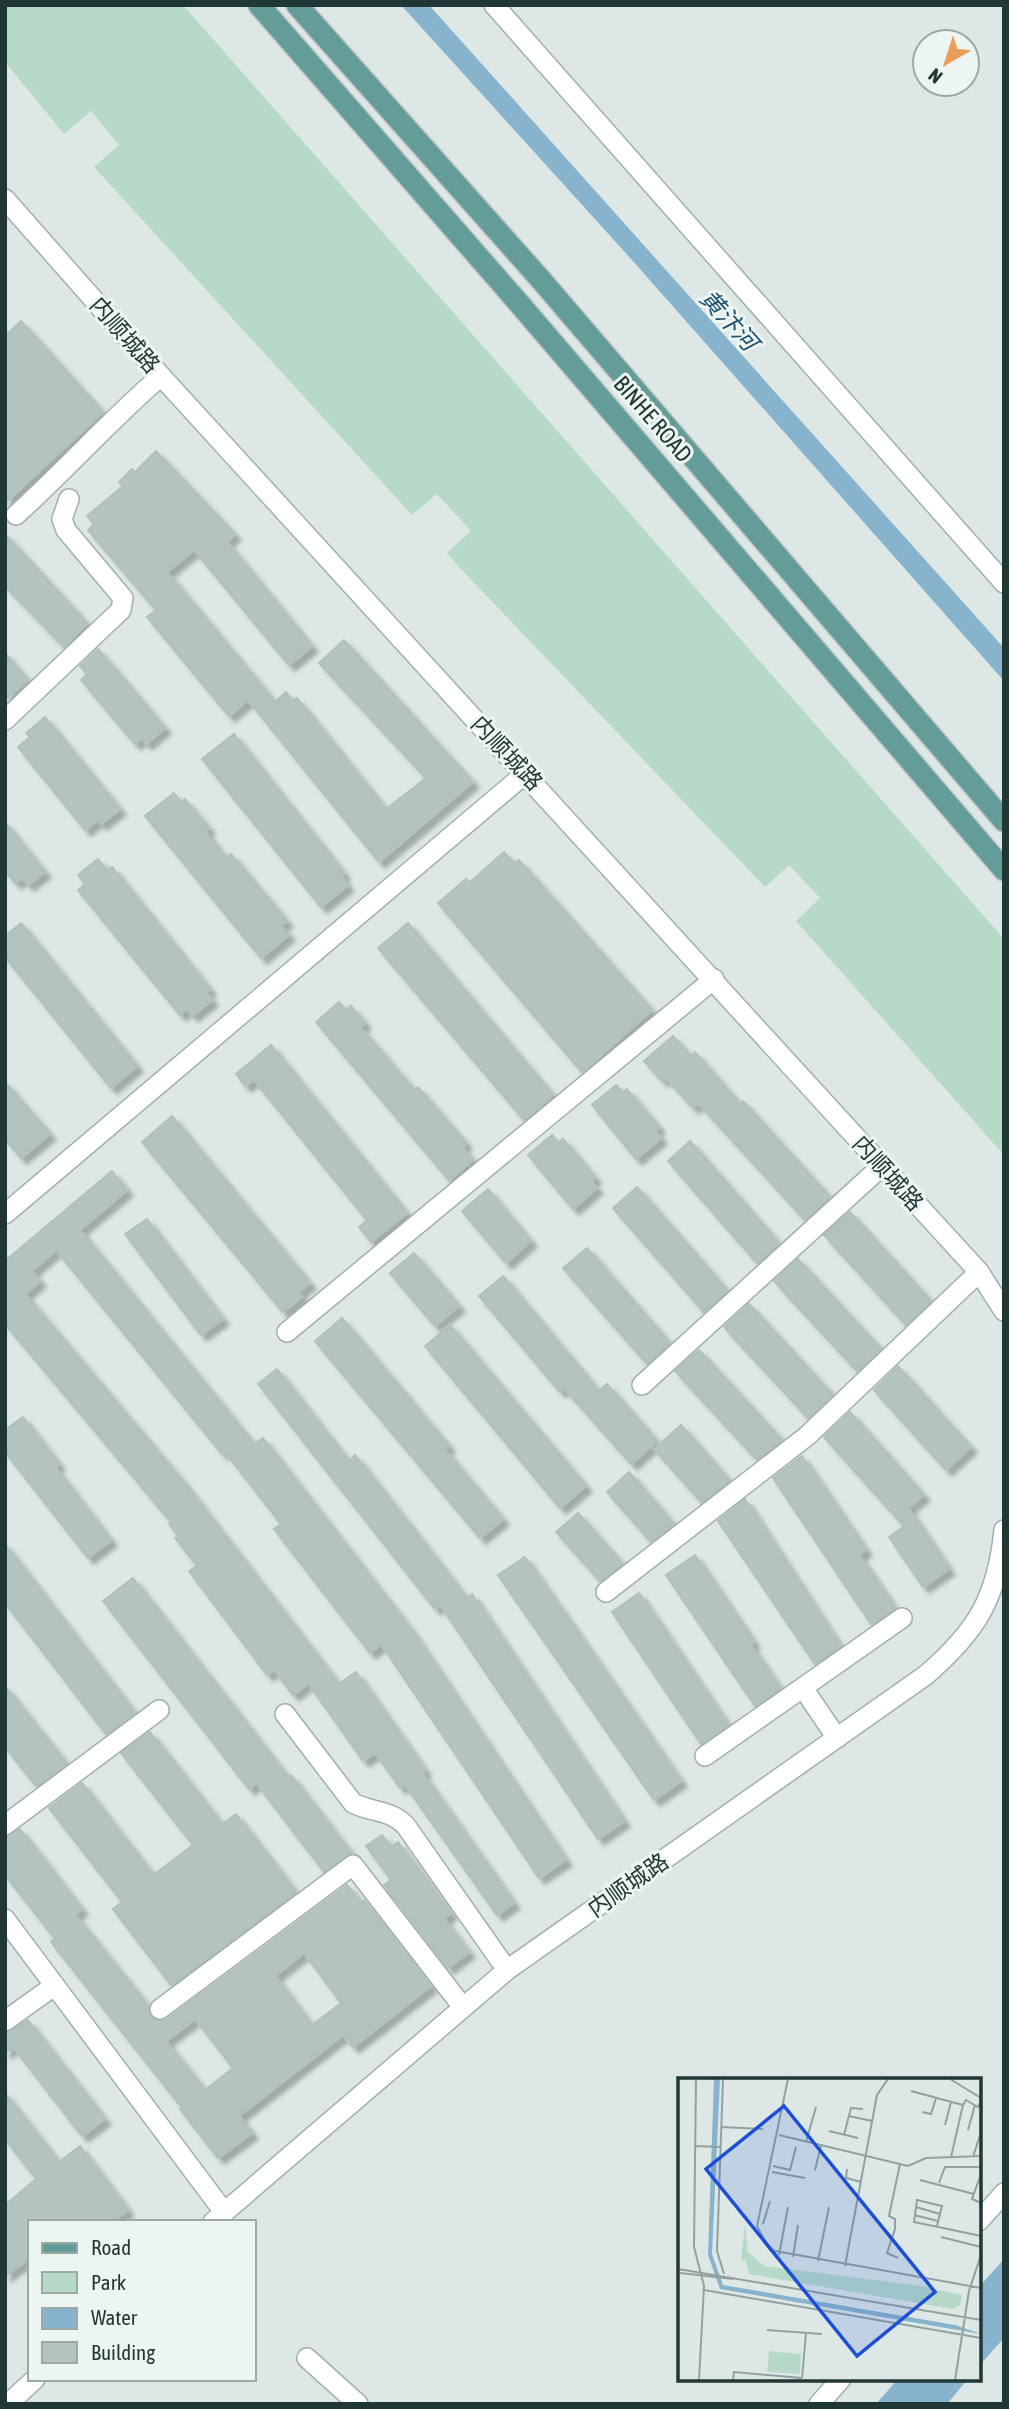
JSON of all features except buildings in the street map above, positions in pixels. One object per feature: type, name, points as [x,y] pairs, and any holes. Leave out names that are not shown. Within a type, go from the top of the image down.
[{"type":"main road","name":"BINHE ROAD","points":[[259,5],[533,319],[1004,870]]},
{"type":"main road","name":"BINHE ROAD","points":[[297,5],[542,281],[1004,821]]},
{"type":"street","points":[[494,5],[1004,583]]},
{"type":"street","name":"内顺城路","points":[[5,198],[161,376],[979,1272],[1004,1311]]},
{"type":"street","points":[[16,515],[61,475],[111,419],[161,376]]},
{"type":"street","points":[[5,720],[121,610],[124,598],[66,530],[62,519],[69,499]]},
{"type":"street","points":[[5,1214],[526,773]]},
{"type":"street","points":[[287,1332],[714,979]]},
{"type":"street","points":[[642,1385],[881,1166]]},
{"type":"street","points":[[606,1592],[807,1436],[979,1272]]},
{"type":"street","name":"内顺城路","points":[[219,2217],[507,1970],[926,1675],[962,1642],[988,1604],[1004,1530]]},
{"type":"street","points":[[705,1756],[902,1618]]},
{"type":"street","points":[[803,1688],[837,1738]]},
{"type":"street","points":[[5,1825],[159,1710]]},
{"type":"street","points":[[285,1714],[353,1803],[364,1809],[389,1812],[406,1826],[507,1970]]},
{"type":"street","points":[[160,2008],[353,1865],[462,2007]]},
{"type":"street","points":[[5,1919],[219,2217]]},
{"type":"street","points":[[5,2021],[54,1986]]},
{"type":"street","points":[[981,2219],[1004,2193]]},
{"type":"street","points":[[307,2358],[358,2404]]},
{"type":"street","points":[[8,2404],[33,2381]]},
{"type":"street","points":[[819,2404],[839,2381]]},
{"type":"green space","points":[[5,5],[183,5],[1004,939],[1004,1155],[796,921],[820,898],[789,865],[765,887],[459,567],[447,553],[471,531],[437,494],[412,515],[94,167],[119,145],[91,111],[64,134],[5,62]]},
{"type":"water","points":[[401,5],[429,5],[1004,648],[1004,681],[632,260]]},
{"type":"water","points":[[1004,2259],[1004,2338],[981,2364],[981,2285]]},
{"type":"water","points":[[896,2381],[966,2381],[947,2404],[876,2404]]},
{"type":"water label","name":"黄汴河","points":[[729,320]]}]
